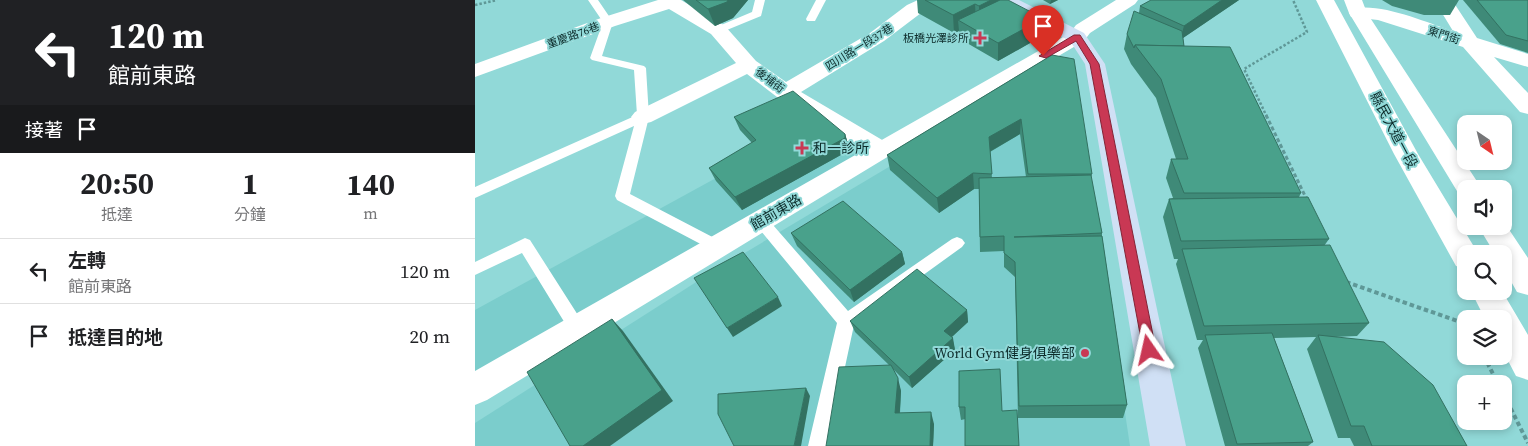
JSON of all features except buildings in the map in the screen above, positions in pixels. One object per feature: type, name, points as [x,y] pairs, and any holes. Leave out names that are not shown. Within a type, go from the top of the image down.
[{"type":"main road","points":[[1005,0],[1077,37],[1095,64],[1168,446]]},
{"type":"street","name":"四川路一段37巷","points":[[785,92],[877,38],[914,9],[932,0]]},
{"type":"street","name":"館前東路","points":[[475,388],[880,150],[1077,37],[1083,29],[1129,0]]},
{"type":"street","name":"縣民大道一段","points":[[1325,0],[1406,154],[1458,245]]},
{"type":"street","points":[[1443,0],[1471,44],[1528,107]]},
{"type":"street","name":"重慶路76巷","points":[[475,70],[672,1]]},
{"type":"street","name":"後埔街","points":[[672,1],[717,30],[749,65],[785,92],[880,150]]},
{"type":"street","points":[[1356,7],[1463,180]]},
{"type":"street","name":"東門街","points":[[1356,7],[1528,61]]},
{"type":"street","points":[[643,116],[749,65]]},
{"type":"street","points":[[1498,235],[1528,283]]},
{"type":"street","points":[[1512,337],[1528,365]]},
{"type":"lane","points":[[593,0],[608,22],[595,58],[640,68],[643,116],[622,196],[717,246]]},
{"type":"lane","points":[[717,30],[757,14],[760,0]]},
{"type":"lane","points":[[811,18],[821,0]]},
{"type":"lane","points":[[475,193],[643,116]]},
{"type":"lane","points":[[761,220],[846,321]]},
{"type":"lane","points":[[818,446],[846,321],[957,243]]},
{"type":"lane","points":[[475,269],[525,244],[577,328]]},
{"type":"path","points":[[475,5],[497,0]]},
{"type":"path","points":[[1293,0],[1307,32],[1244,69],[1308,202]]},
{"type":"path","points":[[1342,274],[1346,282],[1457,321]]},
{"type":"path","points":[[1512,411],[1528,443]]},
{"type":"shaded area","points":[[1053,69],[1074,72],[1130,446],[475,446],[475,423],[701,279]]},
{"type":"shaded area","points":[[820,121],[857,155],[475,376],[475,310]]},
{"type":"place","name":"板橋光澤診所","points":[[980,38]]},
{"type":"place","name":"和一診所","points":[[802,148]]},
{"type":"place","name":"World Gym健身俱樂部","points":[[1085,353]]},
{"type":"route","points":[[1043,56],[1077,37],[1095,64],[1149,350]]}]
